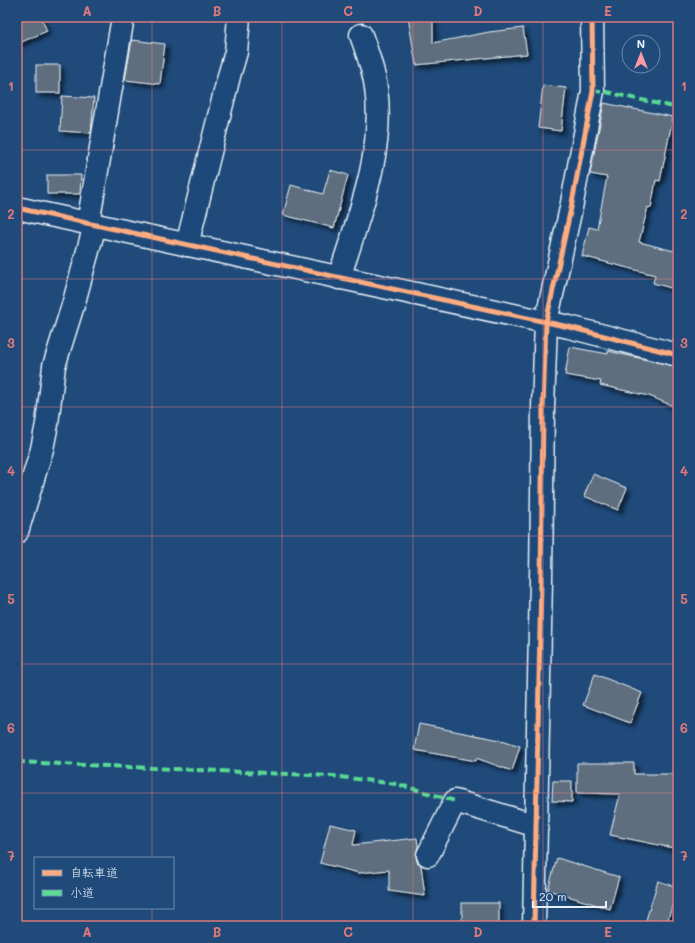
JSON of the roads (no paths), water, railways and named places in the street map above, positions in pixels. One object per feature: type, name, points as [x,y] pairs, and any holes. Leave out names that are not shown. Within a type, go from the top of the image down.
[{"type":"street","points":[[17,532],[42,449],[47,424],[54,366],[74,302],[91,224],[123,17]]},
{"type":"street","points":[[187,245],[236,52],[239,17]]},
{"type":"street","points":[[534,926],[537,826],[543,408],[546,322],[571,208],[593,91],[592,17]]},
{"type":"street","points":[[339,278],[366,194],[378,138],[376,88],[361,35]]},
{"type":"street","points":[[17,208],[584,330],[678,355]]},
{"type":"street","points":[[428,855],[455,801],[537,826]]}]
